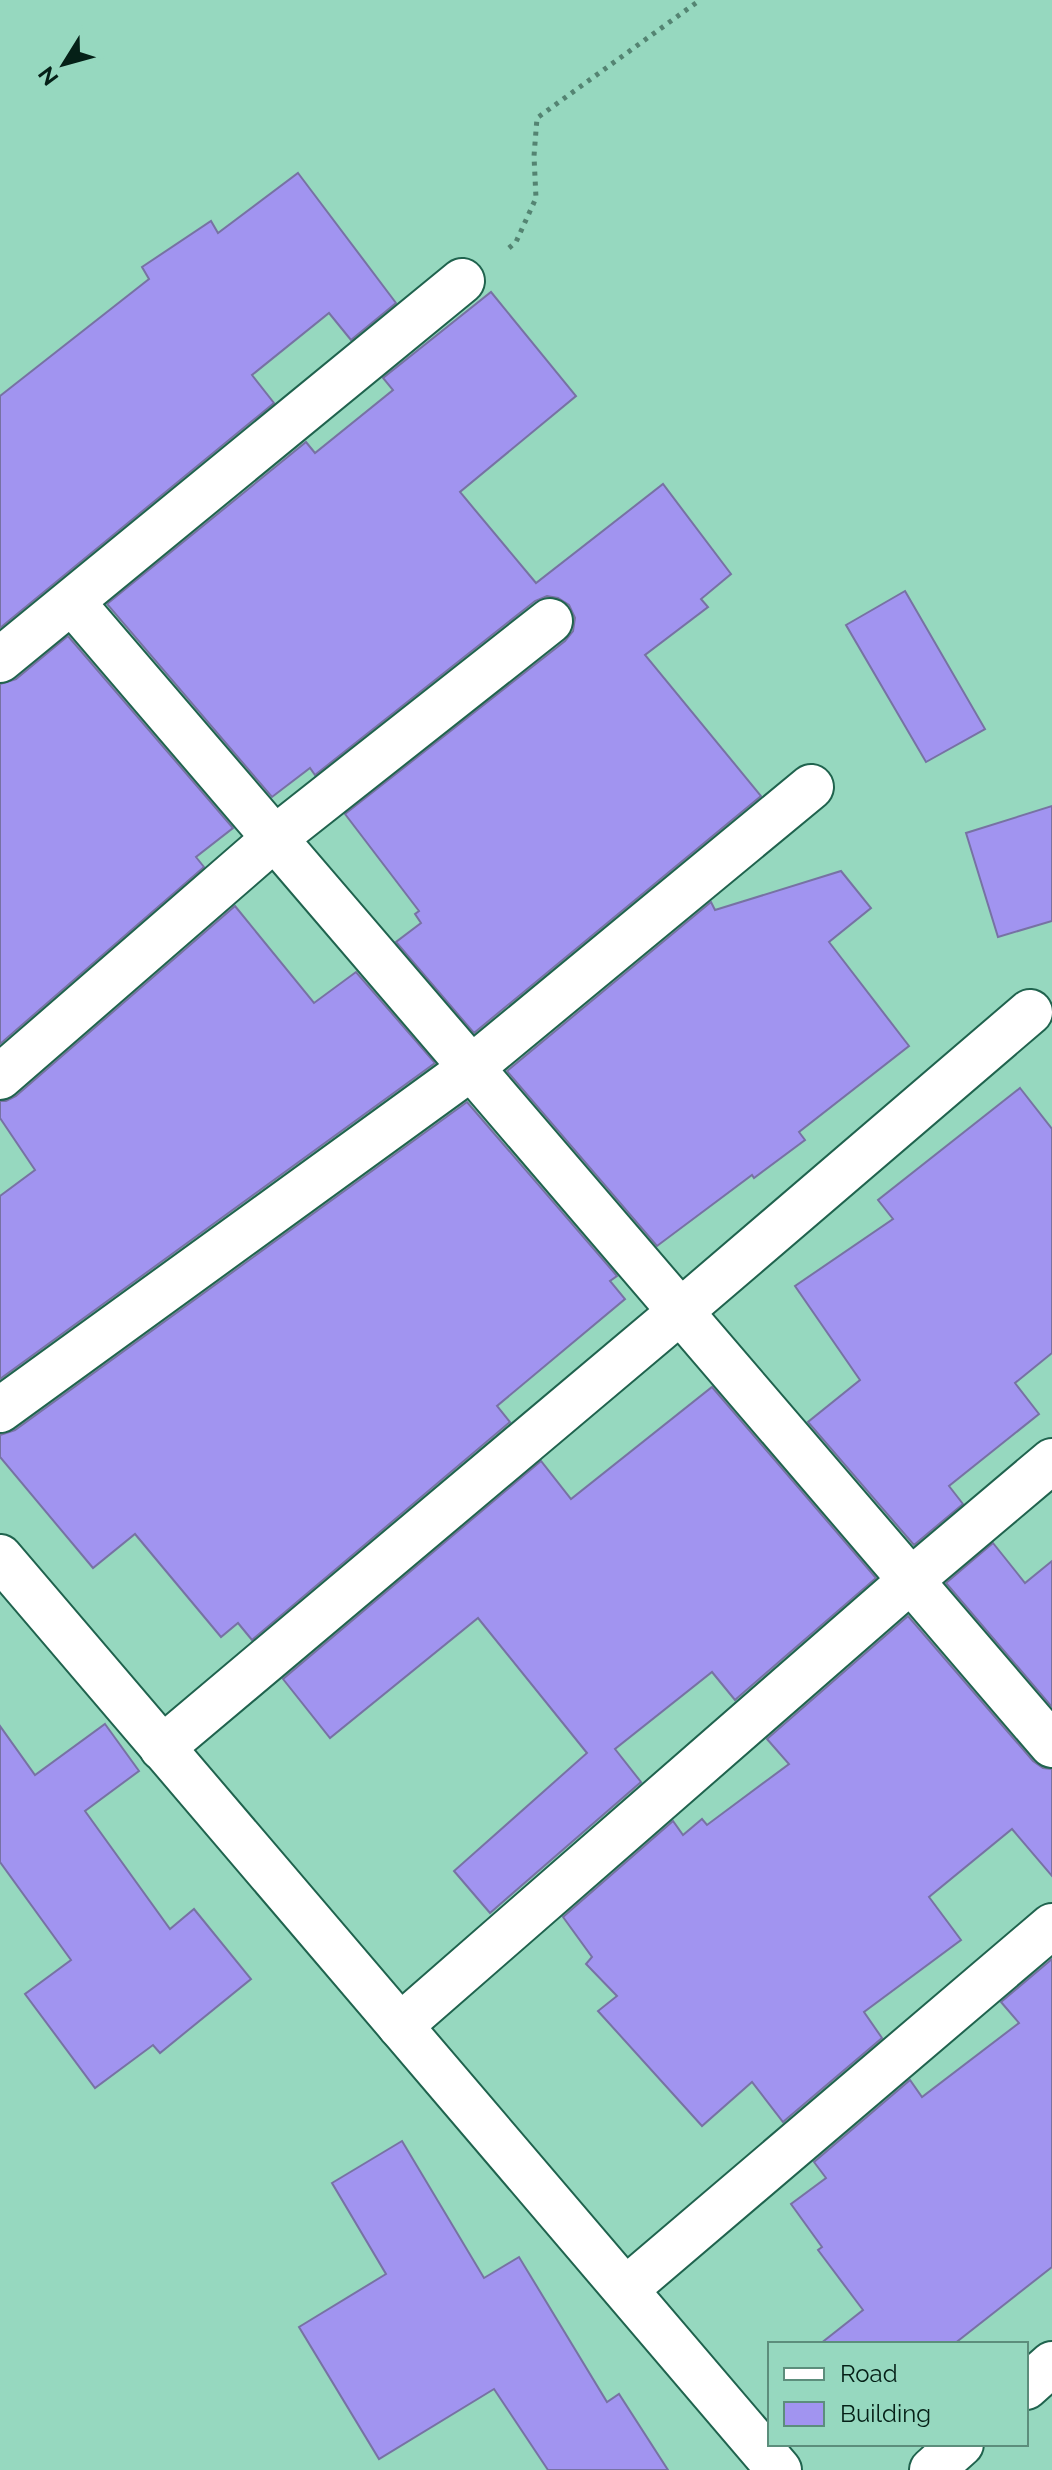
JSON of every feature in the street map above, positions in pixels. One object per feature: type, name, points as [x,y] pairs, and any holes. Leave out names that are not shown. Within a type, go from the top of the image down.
[{"type":"street","points":[[0,660],[462,281]]},
{"type":"street","points":[[72,602],[1052,1745]]},
{"type":"street","points":[[0,1077],[275,838],[550,621]]},
{"type":"street","points":[[0,1410],[471,1068],[811,787]]},
{"type":"street","points":[[162,1748],[1030,1012]]},
{"type":"street","points":[[400,2026],[1052,1461]]},
{"type":"street","points":[[0,1557],[779,2470]]},
{"type":"street","points":[[626,2289],[1052,1926]]},
{"type":"street","points":[[1028,2385],[1052,2364]]},
{"type":"street","points":[[932,2470],[959,2446]]},
{"type":"path","points":[[462,281],[516,242],[536,198],[534,156],[537,118],[700,0]]},
{"type":"building","points":[[298,173],[396,303],[351,340],[329,313],[252,375],[274,403],[0,628],[0,396],[149,279],[142,267],[211,221],[218,233]]},
{"type":"building","points":[[491,292],[576,396],[460,492],[536,583],[663,484],[731,574],[701,599],[708,607],[645,655],[761,796],[474,1033],[396,942],[421,923],[415,914],[419,911],[345,814],[565,641],[573,631],[575,618],[569,605],[547,596],[535,601],[315,775],[310,768],[272,797],[107,604],[306,442],[315,453],[393,390],[383,378]]},
{"type":"building","points":[[905,591],[985,729],[926,762],[846,625]]},
{"type":"building","points":[[68,636],[233,828],[196,857],[204,867],[0,1044],[0,684],[16,679]]},
{"type":"building","points":[[1052,806],[1052,921],[998,937],[966,833]]},
{"type":"building","points":[[841,871],[871,908],[829,942],[909,1046],[799,1132],[805,1140],[754,1178],[752,1175],[657,1246],[507,1071],[711,902],[715,910]]},
{"type":"building","points":[[235,906],[314,1003],[356,972],[435,1063],[0,1379],[0,1196],[35,1170],[0,1118],[0,1101],[16,1096]]},
{"type":"building","points":[[1020,1088],[1052,1129],[1052,1353],[1015,1383],[1039,1414],[949,1486],[963,1504],[914,1545],[808,1422],[860,1380],[795,1286],[893,1219],[878,1200]]},
{"type":"building","points":[[467,1102],[617,1276],[610,1281],[625,1299],[497,1406],[510,1422],[252,1640],[238,1623],[221,1637],[135,1534],[93,1568],[0,1457],[0,1435],[15,1430]]},
{"type":"building","points":[[712,1387],[876,1578],[735,1700],[712,1672],[615,1749],[641,1782],[490,1913],[454,1871],[587,1753],[478,1618],[330,1738],[283,1679],[541,1461],[571,1499]]},
{"type":"building","points":[[993,1543],[1025,1583],[1052,1561],[1052,1707],[946,1583]]},
{"type":"building","points":[[908,1616],[1033,1761],[1043,1768],[1052,1769],[1052,1876],[1012,1829],[929,1897],[961,1940],[864,2012],[882,2038],[783,2122],[752,2082],[702,2126],[598,2011],[617,1996],[586,1964],[592,1957],[563,1917],[673,1821],[683,1835],[702,1819],[707,1825],[789,1764],[767,1739]]},
{"type":"building","points":[[105,1724],[139,1771],[85,1811],[170,1929],[194,1909],[251,1979],[160,2053],[153,2045],[95,2088],[25,1994],[71,1960],[0,1862],[0,1726],[35,1775]]},
{"type":"building","points":[[1052,1959],[1052,2267],[957,2342],[823,2342],[863,2310],[818,2250],[822,2247],[791,2204],[826,2178],[814,2162],[910,2080],[922,2097],[1019,2023],[1001,2002]]},
{"type":"building","points":[[402,2141],[484,2278],[519,2257],[607,2402],[619,2394],[668,2470],[548,2470],[494,2389],[379,2459],[299,2327],[386,2274],[332,2183]]}]
